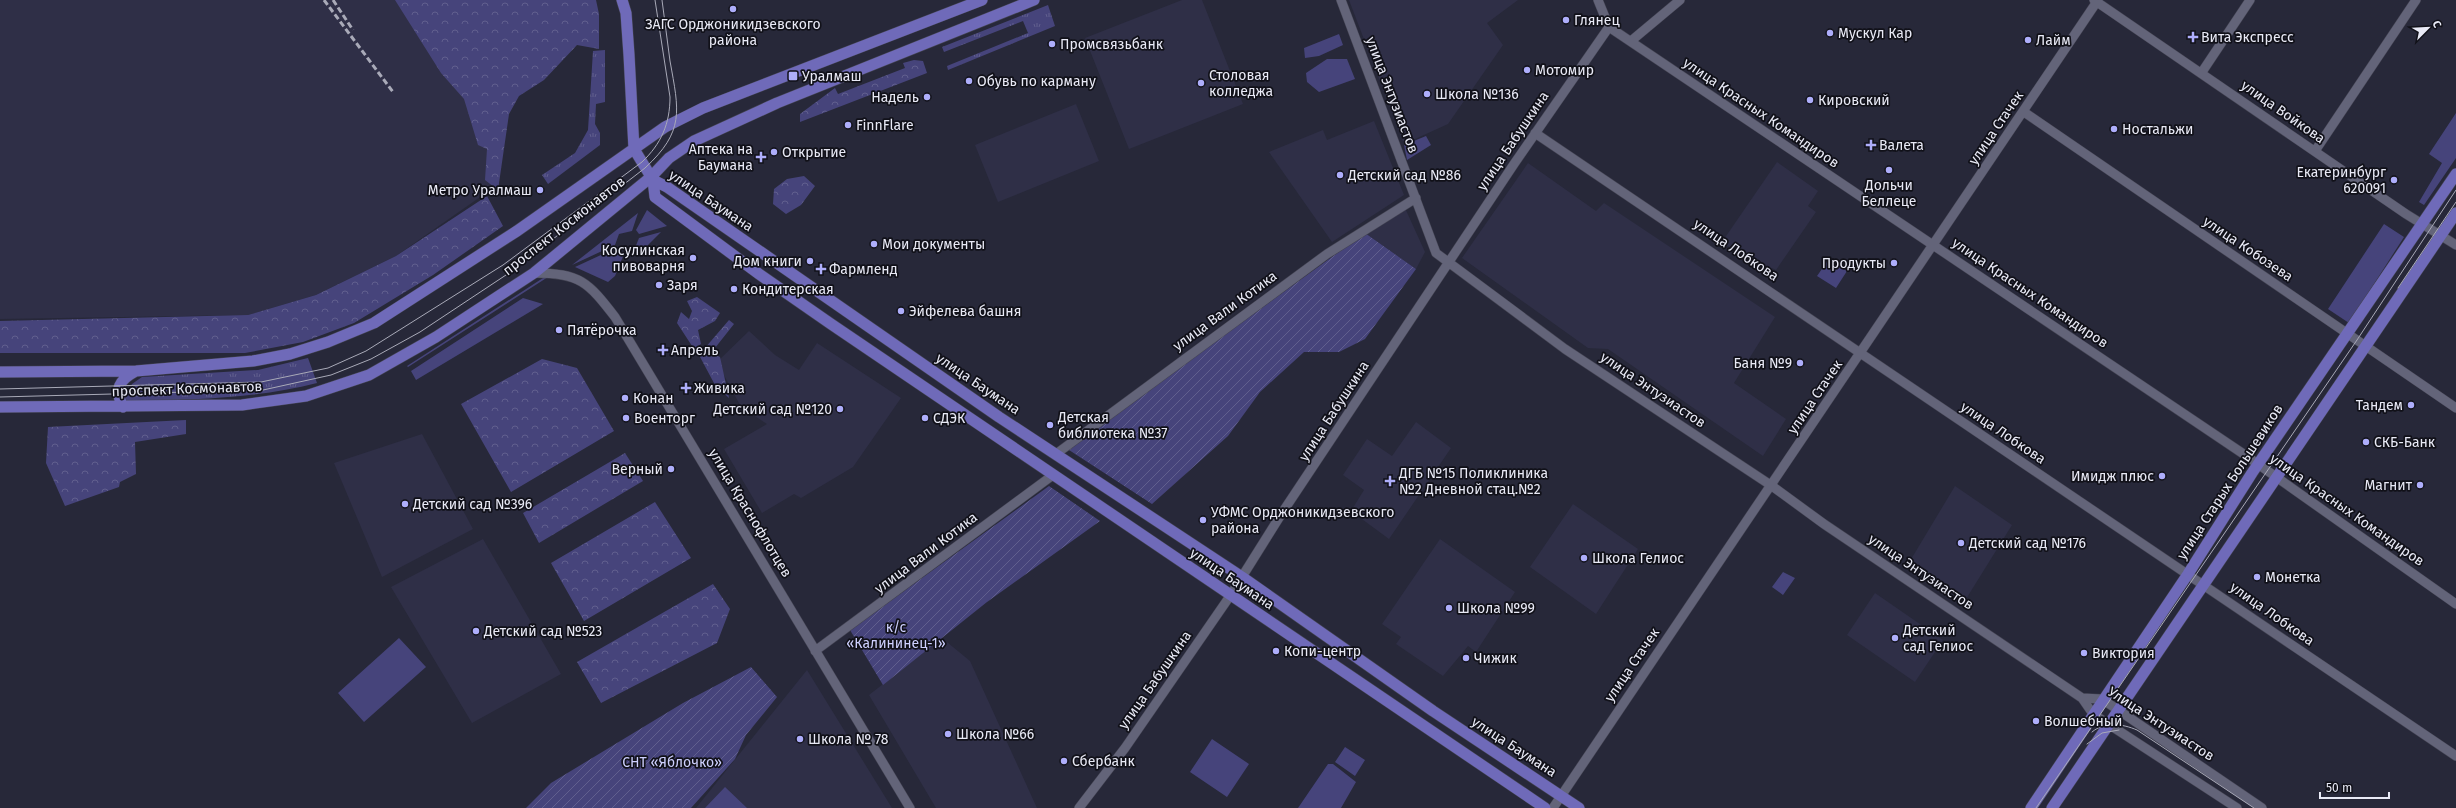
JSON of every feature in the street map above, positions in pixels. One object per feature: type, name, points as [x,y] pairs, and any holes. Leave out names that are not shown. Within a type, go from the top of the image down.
[{"type":"main road","points":[[622,0],[626,13],[634,150],[652,179]]},
{"type":"main road","name":"проспект Космонавтов","points":[[0,372],[136,370],[253,361],[290,354],[328,342],[374,323],[517,231],[665,127],[703,108],[982,0]]},
{"type":"main road","name":"проспект Космонавтов","points":[[0,407],[242,405],[306,396],[369,375],[436,337],[534,273],[652,179],[669,158],[694,141],[728,124],[1034,0]]},
{"type":"main road","name":"улица Старых Большевиков","points":[[2031,808],[2102,699],[2188,574],[2258,464],[2456,174]]},
{"type":"main road","name":"улица Баумана","points":[[652,179],[667,187],[1056,454],[1242,577],[1433,711],[1579,808]]},
{"type":"main road","name":"улица Баумана","points":[[652,179],[655,197],[669,209],[759,274],[1230,596],[1545,808]]},
{"type":"main road","points":[[2052,808],[2456,213]]},
{"type":"main road","points":[[123,406],[117,394],[118,387],[127,376],[136,370]]},
{"type":"street","name":"улица Энтузиастов","points":[[1341,0],[1436,253],[1564,349],[1772,486],[1824,524],[2082,698]]},
{"type":"street","points":[[1598,0],[1609,27]]},
{"type":"street","points":[[1631,41],[1680,0]]},
{"type":"street","points":[[2202,72],[2250,0]]},
{"type":"street","points":[[2315,151],[2416,0]]},
{"type":"street","name":"улица Войкова","points":[[2096,1],[2202,72],[2421,224],[2456,245]]},
{"type":"street","name":"улица Стачек","points":[[1553,808],[2024,112],[2096,1]]},
{"type":"street","name":"улица Красных Командиров","points":[[1609,27],[1833,180],[1934,245],[2278,477],[2456,604]]},
{"type":"street","name":"улица Бабушкина","points":[[1079,808],[1125,748],[1230,596],[1448,263],[1535,133],[1609,27]]},
{"type":"street","name":"улица Кобозева","points":[[2024,112],[2456,408]]},
{"type":"street","name":"улица Лобкова","points":[[1535,133],[1862,352],[1989,441],[2456,756]]},
{"type":"street","name":"улица Вали Котика","points":[[1056,454],[1327,254],[1416,198]]},
{"type":"street","name":"улица Краснофлотцев","points":[[534,273],[556,273],[574,278],[592,288],[625,333],[910,808]]},
{"type":"street","name":"улица Вали Котика","points":[[815,651],[1053,475]]},
{"type":"street","name":"Улица Энтузиастов","points":[[2082,698],[2102,699],[2262,808]]},
{"type":"street","name":"Улица Энтузиастов","points":[[2082,698],[2092,714],[2237,808]]},
{"type":"shaded area","points":[[0,0],[435,0],[506,115],[493,188],[396,256],[316,295],[248,315],[0,319]]},
{"type":"shaded area","points":[[1182,0],[1202,0],[1243,104],[1129,149],[1085,38]]},
{"type":"shaded area","name":"Школа №136","points":[[1349,0],[1518,0],[1487,23],[1503,45],[1448,124],[1404,144]]},
{"type":"shaded area","points":[[1076,104],[1099,161],[998,202],[975,145]]},
{"type":"shaded area","name":"Детский сад №86","points":[[1374,121],[1404,195],[1332,242],[1269,152],[1323,130],[1327,140]]},
{"type":"shaded area","points":[[1777,162],[1818,191],[1808,206],[1816,212],[1776,270],[1772,268],[1768,274],[1722,242]]},
{"type":"shaded area","points":[[1528,163],[1596,211],[1604,203],[1775,317],[1734,383],[1786,419],[1763,456],[1608,349],[1588,348],[1462,258]]},
{"type":"shaded area","points":[[1405,208],[1425,252],[1416,269],[1365,233]]},
{"type":"shaded area","points":[[749,331],[775,355],[799,370],[817,343],[901,398],[853,467],[801,498],[794,494],[762,513],[724,449],[767,424],[741,407],[717,362]]},
{"type":"shaded area","name":"ДГБ №15 Поликлиника №2 Дневной стац.№2","points":[[1416,422],[1451,448],[1389,539],[1351,511],[1364,490],[1343,475],[1367,439],[1392,456]]},
{"type":"shaded area","name":"Детский сад №396","points":[[422,434],[473,529],[382,577],[334,463]]},
{"type":"shaded area","name":"Детский сад №176","points":[[1955,486],[2012,525],[1966,599],[1910,561]]},
{"type":"shaded area","name":"Школа Гелиос","points":[[1573,504],[1638,549],[1596,614],[1530,567]]},
{"type":"shaded area","name":"Детский сад №523","points":[[483,539],[561,674],[472,723],[391,587]]},
{"type":"shaded area","name":"Школа №99","points":[[1440,539],[1515,592],[1476,652],[1468,646],[1443,676],[1396,644],[1401,637],[1382,624]]},
{"type":"shaded area","name":"Детский сад Гелиос","points":[[1875,593],[1943,640],[1915,682],[1847,635]]},
{"type":"shaded area","name":"Школа №66","points":[[942,638],[970,661],[1037,808],[936,808],[869,695]]},
{"type":"shaded area","name":"Школа № 78","points":[[807,670],[892,808],[696,808]]},
{"type":"green space","points":[[395,0],[596,0],[599,14],[599,49],[577,45],[544,80],[519,96],[509,114],[498,190],[485,180],[487,149],[478,145],[464,99],[441,73]]},
{"type":"green space","points":[[1048,5],[1055,26],[948,70],[947,66],[1028,33],[1023,21],[944,52],[942,47]]},
{"type":"green space","points":[[1339,34],[1343,45],[1319,56],[1305,58],[1304,48]]},
{"type":"green space","points":[[605,50],[605,102],[596,104],[595,124],[600,133],[600,145],[548,184],[542,175],[575,153],[588,130],[593,51]]},
{"type":"green space","points":[[1327,59],[1347,59],[1355,79],[1319,92],[1307,82],[1306,73]]},
{"type":"green space","points":[[914,60],[923,61],[927,73],[800,122],[800,114],[835,88],[838,94],[905,68],[903,63]]},
{"type":"green space","points":[[2456,113],[2456,158],[2424,205],[2419,202],[2442,163],[2429,154]]},
{"type":"green space","points":[[1426,136],[1431,145],[1407,160],[1404,145]]},
{"type":"green space","points":[[804,176],[815,186],[801,205],[786,214],[773,204],[774,189],[787,179]]},
{"type":"green space","points":[[487,196],[503,226],[433,275],[354,323],[303,342],[245,353],[0,353],[0,321],[248,315],[316,295],[396,256]]},
{"type":"green space","points":[[647,210],[667,226],[639,234],[636,230]]},
{"type":"green space","points":[[638,213],[632,231],[619,234],[615,245],[572,265]]},
{"type":"green space","points":[[2384,224],[2404,237],[2349,323],[2328,309]]},
{"type":"green space","points":[[661,232],[640,253],[635,248],[639,238]]},
{"type":"green space","points":[[1365,233],[1416,269],[1365,339],[1339,352],[1304,352],[1260,392],[1228,436],[1152,504],[1069,450],[1071,446]]},
{"type":"green space","points":[[616,248],[624,254],[615,276],[608,282],[575,267]]},
{"type":"green space","points":[[1829,259],[1847,271],[1836,288],[1817,276]]},
{"type":"green space","points":[[548,277],[408,367],[407,366],[543,278]]},
{"type":"green space","points":[[697,297],[720,313],[715,321],[698,330],[701,344],[694,349],[677,323],[681,312],[689,319],[692,311],[687,301]]},
{"type":"green space","points":[[523,298],[543,304],[416,380],[411,371]]},
{"type":"green space","points":[[729,320],[734,324],[711,353],[720,357],[729,398],[715,385],[699,355]]},
{"type":"green space","points":[[308,358],[317,383],[270,392],[200,399],[129,402],[124,399],[132,384],[142,377],[258,370]]},
{"type":"green space","points":[[542,359],[577,368],[614,431],[511,492],[461,404]]},
{"type":"green space","points":[[186,420],[186,434],[135,442],[136,474],[120,482],[119,487],[65,506],[46,463],[48,427]]},
{"type":"green space","points":[[625,453],[643,481],[539,543],[523,513]]},
{"type":"green space","name":"к/с «Калининец-1»","points":[[1049,486],[1100,521],[987,602],[883,685],[850,630]]},
{"type":"green space","points":[[655,502],[691,558],[584,621],[551,563]]},
{"type":"green space","points":[[1783,572],[1795,578],[1783,595],[1772,587]]},
{"type":"green space","points":[[713,584],[730,609],[717,643],[601,703],[577,662]]},
{"type":"green space","points":[[399,638],[426,667],[364,722],[338,693]]},
{"type":"green space","name":"СНТ «Яблочко»","points":[[751,667],[777,697],[746,735],[735,759],[691,808],[526,808],[551,783],[683,703]]},
{"type":"green space","points":[[1212,739],[1249,764],[1227,797],[1190,772]]},
{"type":"green space","points":[[1345,747],[1365,760],[1355,776],[1335,762]]},
{"type":"green space","points":[[1328,764],[1333,764],[1356,782],[1341,808],[1298,808]]},
{"type":"green space","points":[[725,787],[747,808],[705,808]]},
{"type":"tram line","points":[[0,389],[261,382],[328,368],[366,351],[503,265],[642,162],[649,155],[663,133],[670,107],[670,97],[655,0]]},
{"type":"tram line","points":[[0,397],[263,390],[331,375],[371,359],[420,332],[509,273],[645,168],[667,143],[673,131],[677,107],[662,0]]},
{"type":"tram line","points":[[2036,808],[2357,340],[2456,190]]},
{"type":"tram line","points":[[2398,288],[2456,202]]},
{"type":"tram line","points":[[2092,732],[2108,725],[2126,726],[2137,730],[2254,808]]},
{"type":"tram line","points":[[2087,744],[2102,733],[2119,730]]},
{"type":"railway","points":[[324,0],[393,92]]},
{"type":"railway","points":[[333,0],[353,30]]},
{"type":"place","name":"ЗАГС Орджоникидзевского района","points":[[733,9]]},
{"type":"place","name":"Глянец","points":[[1566,20]]},
{"type":"place","name":"Мускул Кар","points":[[1830,33]]},
{"type":"place","name":"Вита Экспресс","points":[[2193,37]]},
{"type":"place","name":"Лайм","points":[[2028,40]]},
{"type":"place","name":"Промсвязьбанк","points":[[1052,44]]},
{"type":"place","name":"Мотомир","points":[[1527,70]]},
{"type":"place","name":"Уралмаш","points":[[793,76]]},
{"type":"place","name":"Обувь по карману","points":[[969,81]]},
{"type":"place","name":"Столовая колледжа","points":[[1201,83]]},
{"type":"place","name":"Школа №136","points":[[1427,94]]},
{"type":"place","name":"Надель","points":[[927,97]]},
{"type":"place","name":"Кировский","points":[[1810,100]]},
{"type":"place","name":"FinnFlare","points":[[848,125]]},
{"type":"place","name":"Ностальжи","points":[[2114,129]]},
{"type":"place","name":"Валета","points":[[1871,145]]},
{"type":"place","name":"Открытие","points":[[774,152]]},
{"type":"place","name":"Аптека на Баумана","points":[[761,157]]},
{"type":"place","name":"Дольчи Беллеце","points":[[1889,170]]},
{"type":"place","name":"Детский сад №86","points":[[1340,175]]},
{"type":"place","name":"Екатеринбург 620091","points":[[2394,180]]},
{"type":"place","name":"Метро Уралмаш","points":[[540,190]]},
{"type":"place","name":"Мои документы","points":[[874,244]]},
{"type":"place","name":"Косулинская пивоварня","points":[[693,258]]},
{"type":"place","name":"Дом книги","points":[[810,261]]},
{"type":"place","name":"Продукты","points":[[1894,263]]},
{"type":"place","name":"Фармленд","points":[[821,269]]},
{"type":"place","name":"Заря","points":[[659,285]]},
{"type":"place","name":"Кондитерская","points":[[734,289]]},
{"type":"place","name":"Эйфелева башня","points":[[901,311]]},
{"type":"place","name":"Пятёрочка","points":[[559,330]]},
{"type":"place","name":"Апрель","points":[[663,350]]},
{"type":"place","name":"Баня №9","points":[[1800,363]]},
{"type":"place","name":"Живика","points":[[686,388]]},
{"type":"place","name":"Конан","points":[[625,398]]},
{"type":"place","name":"Тандем","points":[[2411,405]]},
{"type":"place","name":"Детский сад №120","points":[[840,409]]},
{"type":"place","name":"Военторг","points":[[626,418]]},
{"type":"place","name":"СДЭК","points":[[925,418]]},
{"type":"place","name":"Детская библиотека №37","points":[[1050,425]]},
{"type":"place","name":"СКБ-Банк","points":[[2366,442]]},
{"type":"place","name":"Верный","points":[[671,469]]},
{"type":"place","name":"Имидж плюс","points":[[2162,476]]},
{"type":"place","name":"ДГБ №15 Поликлиника №2 Дневной стац.№2","points":[[1390,481]]},
{"type":"place","name":"Магнит","points":[[2420,485]]},
{"type":"place","name":"Детский сад №396","points":[[405,504]]},
{"type":"place","name":"УФМС Орджоникидзевского района","points":[[1203,520]]},
{"type":"place","name":"Детский сад №176","points":[[1961,543]]},
{"type":"place","name":"Школа Гелиос","points":[[1584,558]]},
{"type":"place","name":"Монетка","points":[[2257,577]]},
{"type":"place","name":"Школа №99","points":[[1449,608]]},
{"type":"place","name":"Детский сад №523","points":[[476,631]]},
{"type":"place","name":"Детский сад Гелиос","points":[[1895,638]]},
{"type":"place","name":"Копи-центр","points":[[1276,651]]},
{"type":"place","name":"Виктория","points":[[2084,653]]},
{"type":"place","name":"Чижик","points":[[1466,658]]},
{"type":"place","name":"Волшебный","points":[[2036,721]]},
{"type":"place","name":"Школа №66","points":[[948,734]]},
{"type":"place","name":"Школа № 78","points":[[800,739]]},
{"type":"place","name":"Сбербанк","points":[[1064,761]]}]
